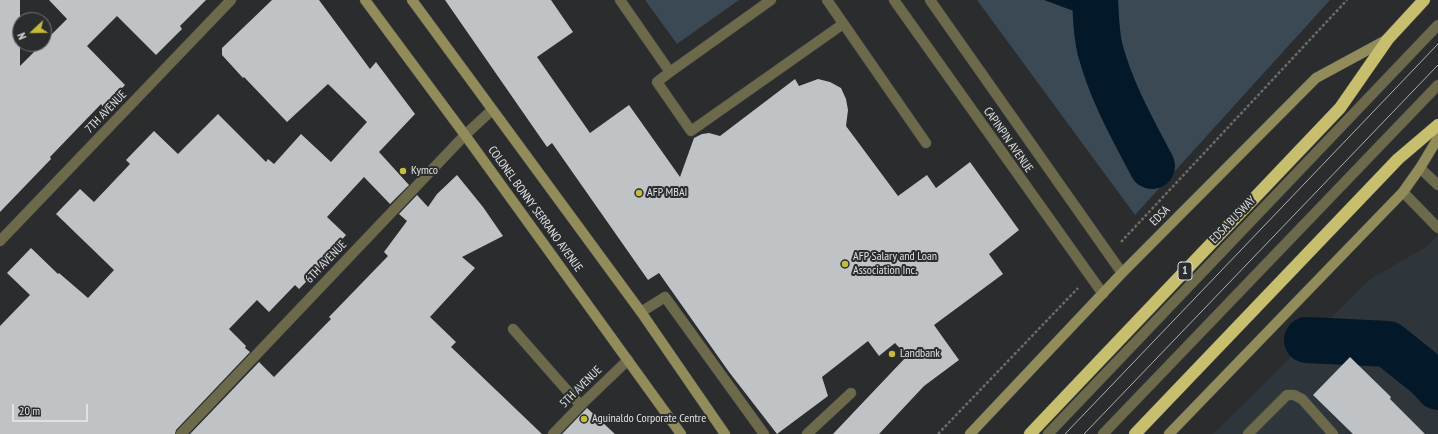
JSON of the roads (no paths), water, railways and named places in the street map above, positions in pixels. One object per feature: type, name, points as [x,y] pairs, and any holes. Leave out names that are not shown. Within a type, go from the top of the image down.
[{"type":"highway","name":"EDSA","points":[[1030,434],[1340,108],[1388,39],[1424,0]]},
{"type":"highway","points":[[1135,434],[1398,158],[1438,125]]},
{"type":"main road","name":"COLONEL BONNY SERRANO AVENUE","points":[[365,0],[465,135],[681,434]]},
{"type":"main road","name":"COLONEL BONNY SERRANO AVENUE","points":[[412,0],[641,312],[726,434]]},
{"type":"main road","name":"EDSA","points":[[970,434],[977,430],[1122,274],[1316,78],[1388,39]]},
{"type":"main road","points":[[1169,434],[1403,192],[1420,168],[1438,138]]},
{"type":"street","name":"7TH AVENUE","points":[[0,241],[232,0]]},
{"type":"street","points":[[620,0],[670,72]]},
{"type":"street","points":[[771,0],[657,82],[691,131],[843,24]]},
{"type":"street","points":[[826,0],[926,143]]},
{"type":"street","name":"CAPINPIN AVENUE","points":[[894,0],[1103,294]]},
{"type":"street","name":"CAPINPIN AVENUE","points":[[930,0],[1122,274]]},
{"type":"street","name":"EDSA BUSWAY","points":[[1048,434],[1438,25]]},
{"type":"street","points":[[1103,434],[1438,85]]},
{"type":"street","name":"6TH AVENUE","points":[[181,434],[465,135],[492,110]]},
{"type":"street","points":[[1420,168],[1438,185]]},
{"type":"street","points":[[1403,192],[1438,228]]},
{"type":"street","points":[[641,312],[665,297],[764,434]]},
{"type":"street","points":[[513,329],[571,395],[581,404]]},
{"type":"street","name":"5TH AVENUE","points":[[553,434],[581,404],[628,360]]},
{"type":"street","points":[[807,434],[851,393]]},
{"type":"street","points":[[1248,434],[1287,395],[1294,395],[1302,399],[1334,434]]},
{"type":"waterway","points":[[1095,0],[1096,24],[1100,49],[1110,80],[1152,166]]},
{"type":"waterway","points":[[1307,340],[1388,344],[1428,376],[1438,387]]},
{"type":"tram line","points":[[1065,434],[1438,44]]},
{"type":"tram line","points":[[1084,434],[1438,65]]},
{"type":"place","name":"Kymco","points":[[403,171]]},
{"type":"place","name":"AFP MBAI","points":[[639,193]]},
{"type":"place","name":"AFP Salary and Loan Association Inc.","points":[[845,264]]},
{"type":"place","name":"Landbank","points":[[892,354]]},
{"type":"place","name":"Aguinaldo Corporate Centre","points":[[584,419]]}]
